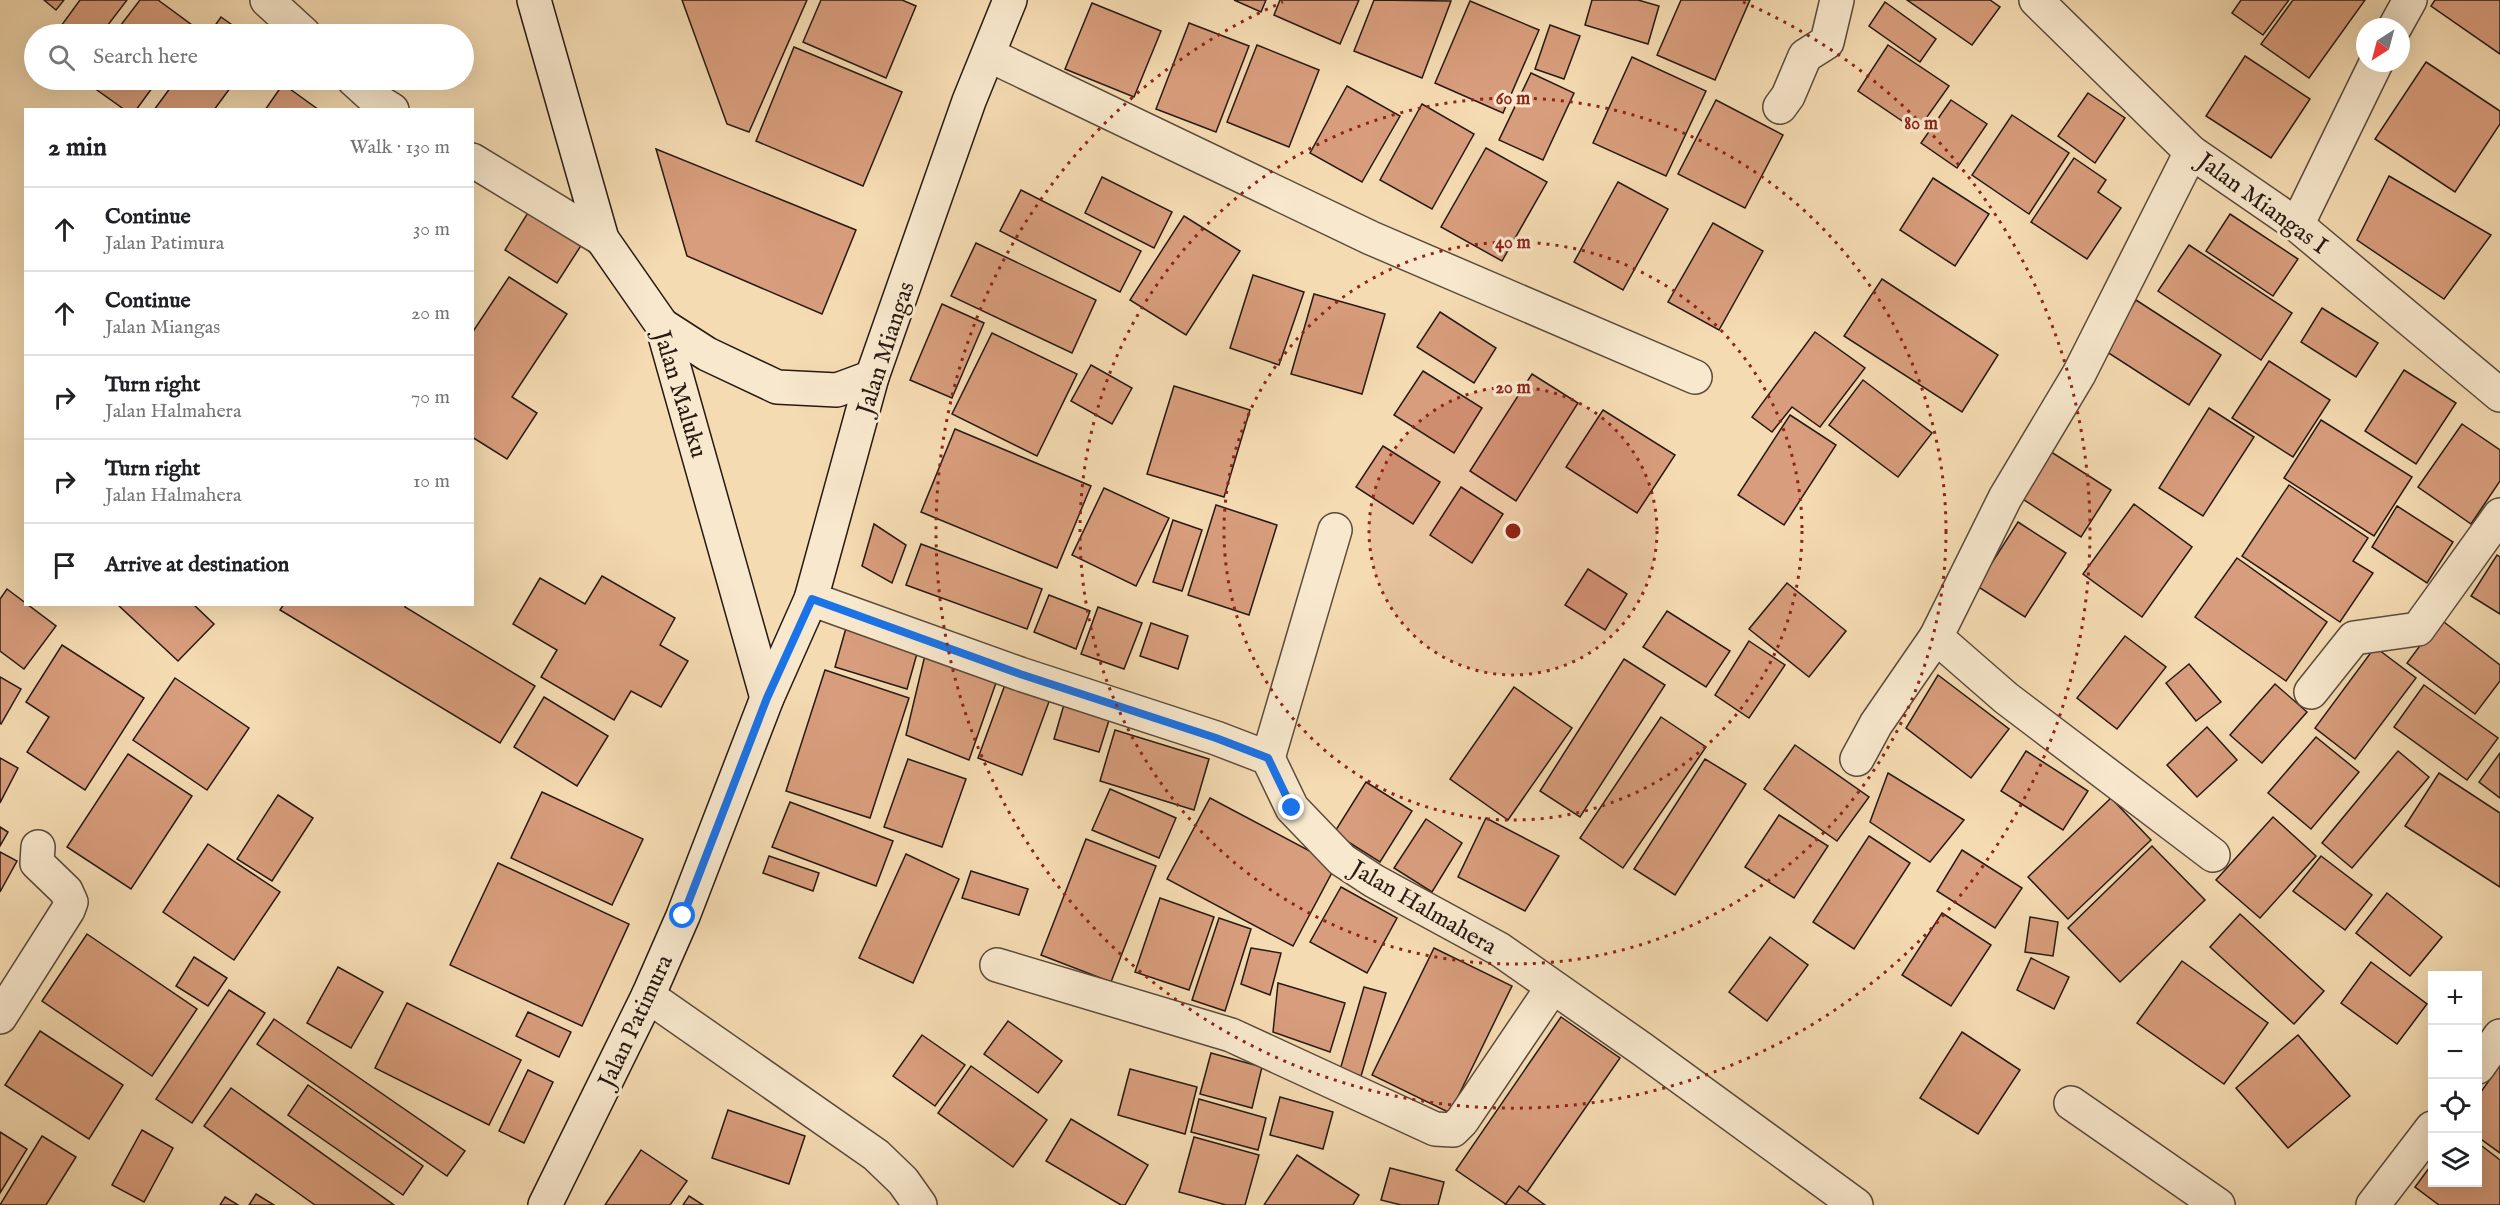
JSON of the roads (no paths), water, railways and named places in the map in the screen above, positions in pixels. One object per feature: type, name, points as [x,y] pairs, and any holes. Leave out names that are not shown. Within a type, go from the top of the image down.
[{"type":"street","points":[[267,0],[293,24]]},
{"type":"street","name":"Jalan Maluku","points":[[534,0],[602,240],[662,325],[767,698]]},
{"type":"street","name":"Jalan Miangas","points":[[767,698],[812,599],[872,377],[969,101],[990,55],[1010,0]]},
{"type":"street","points":[[1780,107],[1788,96],[1805,56],[1827,42],[1838,0]]},
{"type":"street","name":"Jalan Miangas I","points":[[2036,0],[2192,152],[2297,225],[2500,395]]},
{"type":"street","points":[[2400,18],[2410,0]]},
{"type":"street","points":[[990,55],[1371,238],[1695,377]]},
{"type":"street","points":[[2297,225],[2372,72]]},
{"type":"street","points":[[365,90],[389,108]]},
{"type":"street","points":[[1857,759],[1876,723],[1936,637],[2006,498],[2079,374],[2192,152]]},
{"type":"street","points":[[474,160],[602,240]]},
{"type":"street","points":[[662,325],[706,354],[777,387],[837,390],[872,377]]},
{"type":"street","points":[[2312,692],[2354,638],[2418,629],[2500,515]]},
{"type":"street","points":[[812,599],[1020,674],[1216,738],[1268,758],[1335,530]]},
{"type":"street","points":[[1936,637],[2006,698],[2214,855]]},
{"type":"street","name":"Jalan Patimura","points":[[545,1205],[648,996],[683,916],[767,698]]},
{"type":"street","name":"Jalan Halmahera","points":[[1268,758],[1292,808],[1342,860],[1374,881],[1499,949],[1642,1049],[1856,1205]]},
{"type":"street","points":[[0,1017],[71,902],[66,891],[37,863],[38,847]]},
{"type":"street","points":[[997,965],[1231,1035],[1435,1129],[1453,1130],[1552,988]]},
{"type":"street","points":[[648,996],[876,1155],[903,1181],[920,1205]]},
{"type":"street","points":[[2482,1061],[2500,1036]]},
{"type":"street","points":[[2071,1103],[2218,1205]]},
{"type":"street","points":[[2373,1205],[2429,1133]]}]
